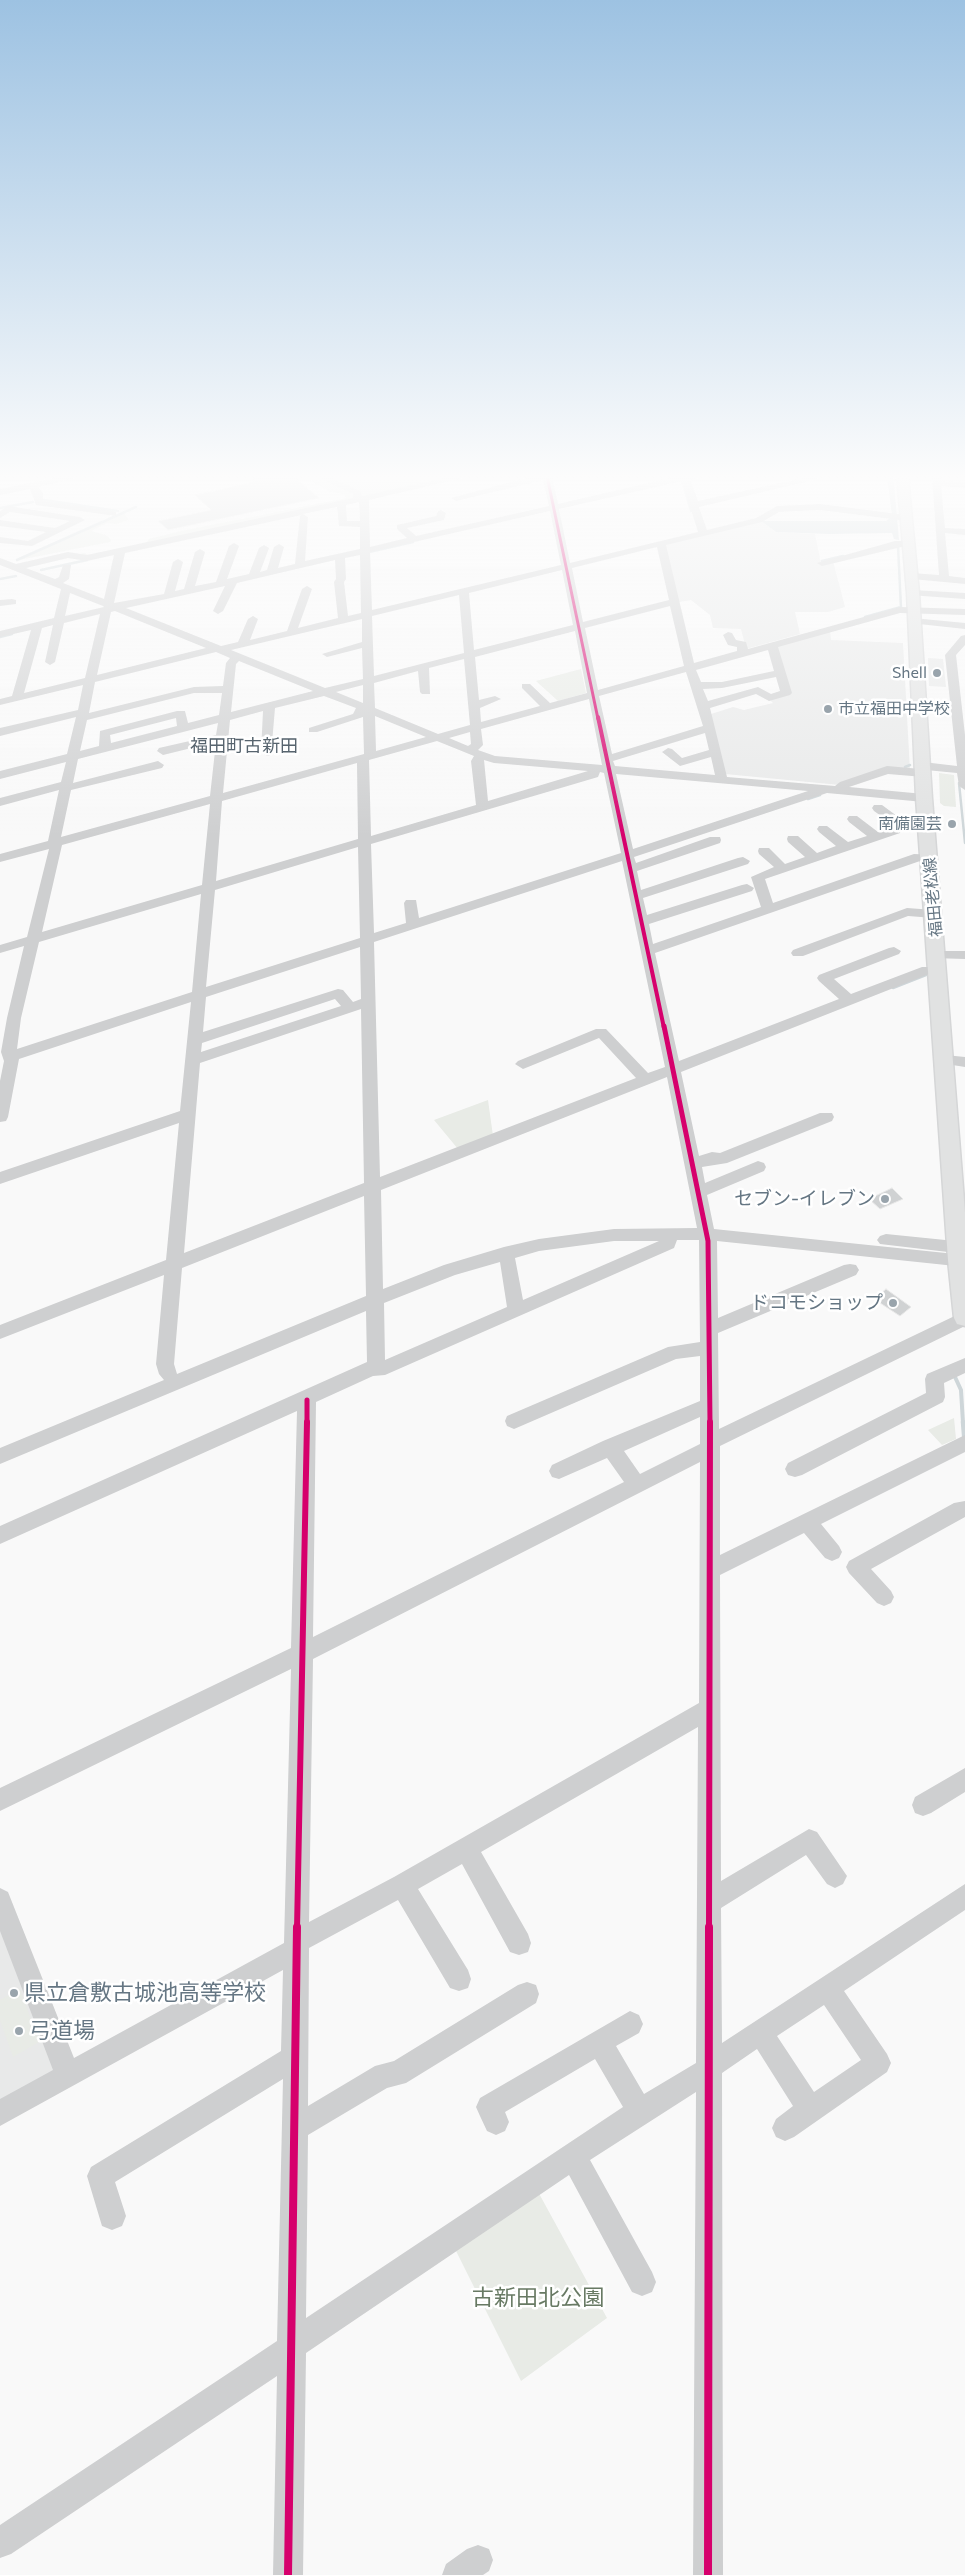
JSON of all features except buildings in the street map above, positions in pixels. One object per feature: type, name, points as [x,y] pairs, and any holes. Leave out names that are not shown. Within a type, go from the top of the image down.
[{"type":"main road","name":"福田老松線","points":[[913,596],[924,798],[945,1060],[958,1154],[965,1318]]},
{"type":"street","points":[[50,662],[64,596]]},
{"type":"street","points":[[83,596],[494,759],[604,765],[622,770],[924,798]]},
{"type":"street","points":[[0,1116],[14,1018],[58,842],[85,716],[94,687],[112,596]]},
{"type":"street","points":[[0,634],[37,628],[110,608],[167,596]]},
{"type":"street","points":[[218,611],[225,596]]},
{"type":"street","points":[[292,632],[305,596]]},
{"type":"street","points":[[340,596],[342,619]]},
{"type":"street","points":[[365,596],[368,680],[364,708],[367,756],[368,840],[367,1002],[375,1184],[375,1369]]},
{"type":"street","points":[[0,702],[94,687],[243,643],[439,596]]},
{"type":"street","points":[[464,596],[477,745],[470,751]]},
{"type":"street","points":[[572,596],[604,765],[636,896],[669,1070],[694,1164],[705,1229],[705,1406],[708,1571],[705,1711],[709,1902],[704,2072],[708,2575]]},
{"type":"street","points":[[674,596],[690,668],[703,706],[722,779]]},
{"type":"street","points":[[0,603],[12,602]]},
{"type":"street","points":[[0,774],[106,748],[104,733],[181,712],[184,727],[675,602]]},
{"type":"street","points":[[0,858],[900,610],[914,615],[965,626]]},
{"type":"street","points":[[914,615],[965,612]]},
{"type":"street","points":[[243,643],[253,619]]},
{"type":"street","points":[[16,698],[37,628]]},
{"type":"street","points":[[728,635],[732,643],[742,644],[743,653]]},
{"type":"street","points":[[965,638],[950,655],[962,737],[965,784]]},
{"type":"street","points":[[327,654],[367,644]]},
{"type":"street","points":[[703,706],[758,690],[769,698],[786,693],[772,645]]},
{"type":"street","points":[[168,1374],[165,1364],[173,1267],[200,996],[222,737],[231,662],[237,657]]},
{"type":"street","points":[[423,666],[426,692]]},
{"type":"street","points":[[696,686],[722,685],[780,672]]},
{"type":"street","points":[[0,732],[116,710],[191,685],[228,689]]},
{"type":"street","points":[[526,686],[548,706]]},
{"type":"street","points":[[94,687],[116,710]]},
{"type":"street","points":[[473,706],[495,699]]},
{"type":"street","points":[[267,752],[269,706]]},
{"type":"street","points":[[313,729],[358,716],[364,708]]},
{"type":"street","points":[[0,949],[594,774],[604,765],[711,734]]},
{"type":"street","points":[[622,770],[626,765],[668,752],[711,734]]},
{"type":"street","points":[[163,751],[222,737]]},
{"type":"street","points":[[668,752],[680,762],[716,752]]},
{"type":"street","points":[[482,755],[477,762],[482,807]]},
{"type":"street","points":[[0,802],[158,765]]},
{"type":"street","points":[[838,790],[844,785],[887,770],[964,769]]},
{"type":"street","points":[[9,1057],[413,925],[626,859],[812,795],[824,789]]},
{"type":"street","points":[[768,909],[758,877],[816,859],[896,830],[897,822],[878,808]]},
{"type":"street","points":[[853,819],[877,837]]},
{"type":"street","points":[[823,829],[847,848]]},
{"type":"street","points":[[793,839],[816,859]]},
{"type":"street","points":[[626,859],[715,840]]},
{"type":"street","points":[[764,852],[783,869]]},
{"type":"street","points":[[646,951],[918,857],[930,858]]},
{"type":"street","points":[[636,896],[743,861]]},
{"type":"street","points":[[640,922],[747,888]]},
{"type":"street","points":[[727,894],[750,915]]},
{"type":"street","points":[[411,903],[413,925]]},
{"type":"street","points":[[798,953],[907,912],[934,914]]},
{"type":"street","points":[[849,1000],[824,978],[894,951]]},
{"type":"street","points":[[0,1332],[173,1267],[375,1184],[927,970],[938,962],[965,955]]},
{"type":"street","points":[[195,1040],[338,993],[350,1008]]},
{"type":"street","points":[[193,1060],[367,1002]]},
{"type":"street","points":[[523,1064],[600,1032],[646,1080]]},
{"type":"street","points":[[945,1060],[965,1062]]},
{"type":"street","points":[[0,1178],[188,1114]]},
{"type":"street","points":[[694,1164],[712,1158],[721,1159],[826,1117]]},
{"type":"street","points":[[698,1192],[758,1167]]},
{"type":"street","points":[[0,1456],[455,1258],[529,1238],[627,1225],[705,1229],[961,1254]]},
{"type":"street","points":[[0,1444],[168,1374],[374,1294],[504,1253],[576,1240],[705,1229]]},
{"type":"street","points":[[0,1535],[375,1369],[668,1244],[668,1233]]},
{"type":"street","points":[[504,1253],[508,1260],[516,1310]]},
{"type":"street","points":[[514,1421],[674,1352],[706,1343],[850,1270]]},
{"type":"street","points":[[0,1800],[308,1651],[965,1318]]},
{"type":"street","points":[[795,1469],[936,1397],[934,1379],[965,1365]]},
{"type":"street","points":[[288,2575],[300,2124],[294,2058],[300,1942],[308,1651],[307,1400]]},
{"type":"street","points":[[559,1471],[705,1406]]},
{"type":"street","points":[[708,1571],[963,1443]]},
{"type":"street","points":[[610,1447],[636,1484]]},
{"type":"street","points":[[884,1597],[856,1567],[961,1509],[965,1509]]},
{"type":"street","points":[[807,1521],[832,1552]]},
{"type":"street","points":[[0,2113],[705,1711]]},
{"type":"street","points":[[923,1805],[965,1779]]},
{"type":"street","points":[[709,1902],[809,1840],[835,1876]]},
{"type":"street","points":[[466,1848],[519,1943]]},
{"type":"street","points":[[402,1885],[459,1979]]},
{"type":"street","points":[[0,2543],[282,2356],[295,2343],[640,2111],[704,2072],[760,2032],[965,1896]]},
{"type":"street","points":[[0,1900],[68,2075]]},
{"type":"street","points":[[786,2128],[878,2063],[826,1988]]},
{"type":"street","points":[[300,2124],[384,2075],[396,2074],[527,1994]]},
{"type":"street","points":[[496,2122],[488,2107],[630,2024]]},
{"type":"street","points":[[760,2032],[811,2110]]},
{"type":"street","points":[[599,2042],[640,2111]]},
{"type":"street","points":[[112,2216],[100,2176],[294,2058]]},
{"type":"street","points":[[573,2156],[642,2282]]},
{"type":"shaded area","points":[[678,596],[842,596],[845,607],[828,612],[795,612],[800,634],[746,649],[741,629],[713,628],[710,615],[691,600],[679,602]]},
{"type":"shaded area","name":"市立福田中学校","points":[[830,631],[831,640],[903,643],[910,771],[890,768],[840,785],[725,774],[708,715],[733,707],[744,710],[773,703],[769,699],[789,694],[774,646]]},
{"type":"shaded area","name":"Shell","points":[[928,658],[943,659],[946,687],[929,686]]},
{"type":"shaded area","name":"県立倉敷古城池高等学校","points":[[0,1916],[58,2070],[0,2102]]},
{"type":"green space","points":[[581,669],[586,693],[558,701],[536,681]]},
{"type":"green space","points":[[939,773],[954,775],[956,807],[944,806],[940,803]]},
{"type":"green space","points":[[488,1100],[493,1136],[458,1149],[434,1120]]},
{"type":"green space","points":[[954,1418],[956,1439],[942,1445],[928,1430]]},
{"type":"green space","name":"弓道場","points":[[20,1989],[39,2042],[13,2057],[0,2020],[0,2000]]},
{"type":"green space","name":"古新田北公園","points":[[536,2188],[607,2318],[521,2381],[453,2245]]},
{"type":"waterway","points":[[900,596],[901,607]]},
{"type":"waterway","points":[[865,617],[901,607]]},
{"type":"waterway","points":[[0,637],[12,634]]},
{"type":"waterway","points":[[905,767],[910,765]]},
{"type":"waterway","points":[[959,783],[965,843]]},
{"type":"waterway","points":[[808,799],[820,795]]},
{"type":"waterway","points":[[893,988],[926,975]]},
{"type":"waterway","points":[[955,1377],[961,1390],[963,1423]]},
{"type":"waterway","points":[[963,1422],[965,1447]]},
{"type":"cycle path","points":[[573,596],[708,1241],[710,1442],[708,2575]]},
{"type":"cycle path","points":[[288,2575],[296,2072],[294,2058],[307,1400]]},
{"type":"place","name":"Shell","points":[[937,673]]},
{"type":"place","name":"市立福田中学校","points":[[828,709]]},
{"type":"place","name":"南備園芸","points":[[952,824]]},
{"type":"place","name":"セブン-イレブン","points":[[885,1199]]},
{"type":"place","name":"ドコモショップ","points":[[893,1303]]},
{"type":"place","name":"県立倉敷古城池高等学校","points":[[14,1993]]},
{"type":"place","name":"弓道場","points":[[19,2031]]},
{"type":"district","name":"福田町古新田","points":[[244,746]]}]
